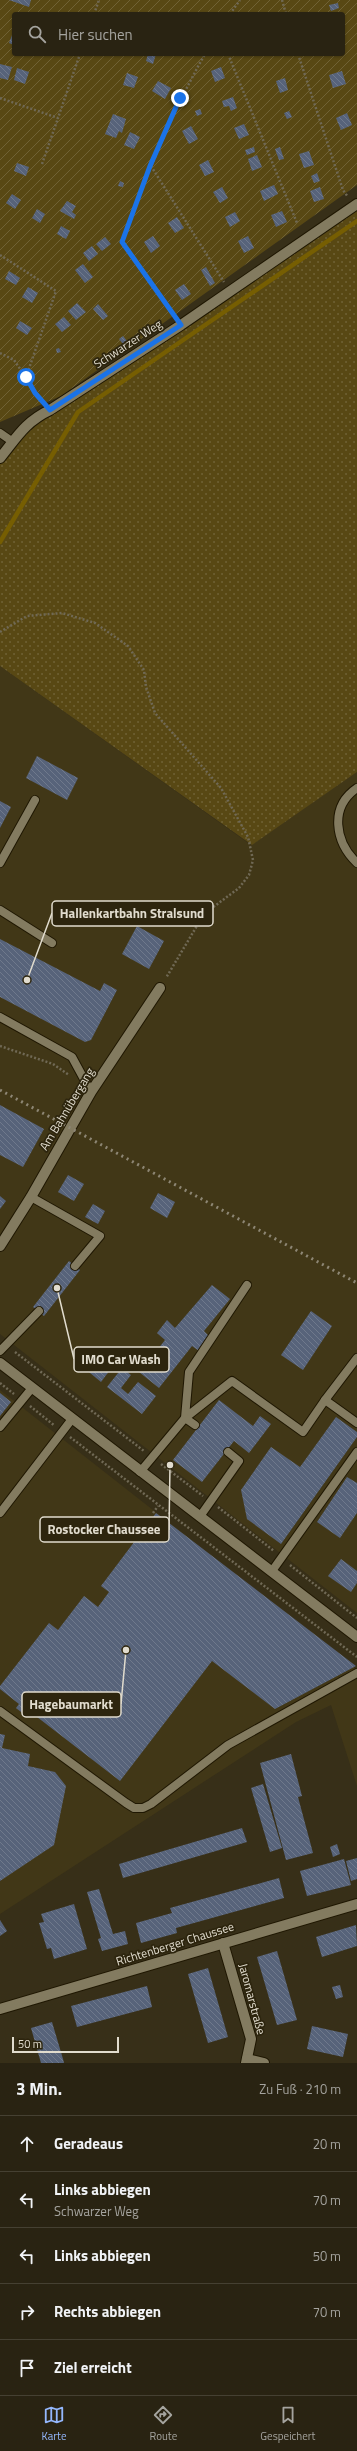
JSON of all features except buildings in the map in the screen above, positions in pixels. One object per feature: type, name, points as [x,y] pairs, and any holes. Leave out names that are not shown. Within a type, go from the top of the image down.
[{"type":"street","name":"Schwarzer Weg","points":[[0,458],[24,426],[181,325],[355,205]]},
{"type":"street","name":"Am Bahnübergang","points":[[0,1246],[31,1197],[91,1092],[160,988]]},
{"type":"street","points":[[0,1363],[140,1472],[201,1515],[357,1637]]},
{"type":"street","name":"Richtenberger Chaussee","points":[[0,2008],[357,1904]]},
{"type":"street","name":"Jaromarstraße","points":[[223,1943],[251,2039],[246,2061]]},
{"type":"street","points":[[246,2061],[264,2063]]},
{"type":"lane","points":[[0,433],[13,442]]},
{"type":"lane","points":[[357,788],[342,805],[338,823],[342,843],[357,863]]},
{"type":"lane","points":[[0,863],[35,800]]},
{"type":"lane","points":[[0,910],[52,943]]},
{"type":"lane","points":[[0,1016],[72,1057],[91,1092]]},
{"type":"lane","points":[[31,1197],[100,1236],[75,1266]]},
{"type":"lane","points":[[186,1418],[188,1372],[247,1285]]},
{"type":"lane","points":[[2,1348],[39,1311]]},
{"type":"lane","points":[[140,1472],[151,1457],[186,1418],[232,1381],[303,1432],[357,1358]]},
{"type":"lane","points":[[0,1427],[32,1388]]},
{"type":"lane","points":[[326,1400],[357,1423]]},
{"type":"lane","points":[[186,1418],[195,1425]]},
{"type":"lane","points":[[0,1513],[72,1419]]},
{"type":"lane","points":[[201,1515],[239,1461],[228,1452]]},
{"type":"lane","points":[[272,1571],[357,1452]]},
{"type":"lane","points":[[0,1711],[126,1803],[134,1808],[143,1808],[179,1784],[228,1745],[357,1673]]},
{"type":"path","points":[[95,12],[99,0]]},
{"type":"path","points":[[231,12],[240,0]]},
{"type":"path","points":[[282,0],[285,12]]},
{"type":"path","points":[[42,164],[79,56]]},
{"type":"path","points":[[181,325],[122,242],[150,166],[180,98],[204,56]]},
{"type":"path","points":[[229,56],[297,223]]},
{"type":"path","points":[[299,56],[343,190],[355,205]]},
{"type":"path","points":[[0,98],[58,118]]},
{"type":"path","points":[[150,166],[230,291]]},
{"type":"path","points":[[0,255],[56,291],[26,377]]},
{"type":"path","points":[[0,353],[14,360],[35,393],[50,410]]},
{"type":"path","points":[[0,632],[27,616],[62,613],[95,623],[128,646],[144,670],[146,687],[155,712],[221,788],[248,838],[253,860],[249,875],[239,888],[212,908],[201,919],[160,988]]},
{"type":"path","points":[[0,1046],[53,1064],[72,1078]]},
{"type":"path","points":[[2,1348],[211,1501],[357,1618]]},
{"type":"path","points":[[0,1383],[158,1506],[357,1657]]},
{"type":"path","points":[[153,1513],[158,1506]]},
{"type":"shaded area","points":[[0,0],[357,0],[357,185],[61,396],[0,422]]},
{"type":"shaded area","points":[[357,204],[357,772],[252,845],[0,666],[0,458],[24,426]]},
{"type":"shaded area","points":[[0,666],[251,845],[357,772],[357,1613],[0,1334]]},
{"type":"shaded area","points":[[0,1390],[357,1670],[357,1786],[331,1705],[296,1722],[0,1914]]},
{"type":"waterway","points":[[0,542],[78,412],[357,221]]},
{"type":"railway","points":[[0,1090],[357,1283]]},
{"type":"place","name":"Hallenkartbahn Stralsund","points":[[27,980]]},
{"type":"place","name":"IMO Car Wash","points":[[57,1288]]},
{"type":"place","name":"Rostocker Chaussee","points":[[170,1465]]},
{"type":"place","name":"Hagebaumarkt","points":[[126,1650]]},
{"type":"route","points":[[26,377],[35,393],[50,410],[181,325],[122,242],[150,166],[180,98]]}]
